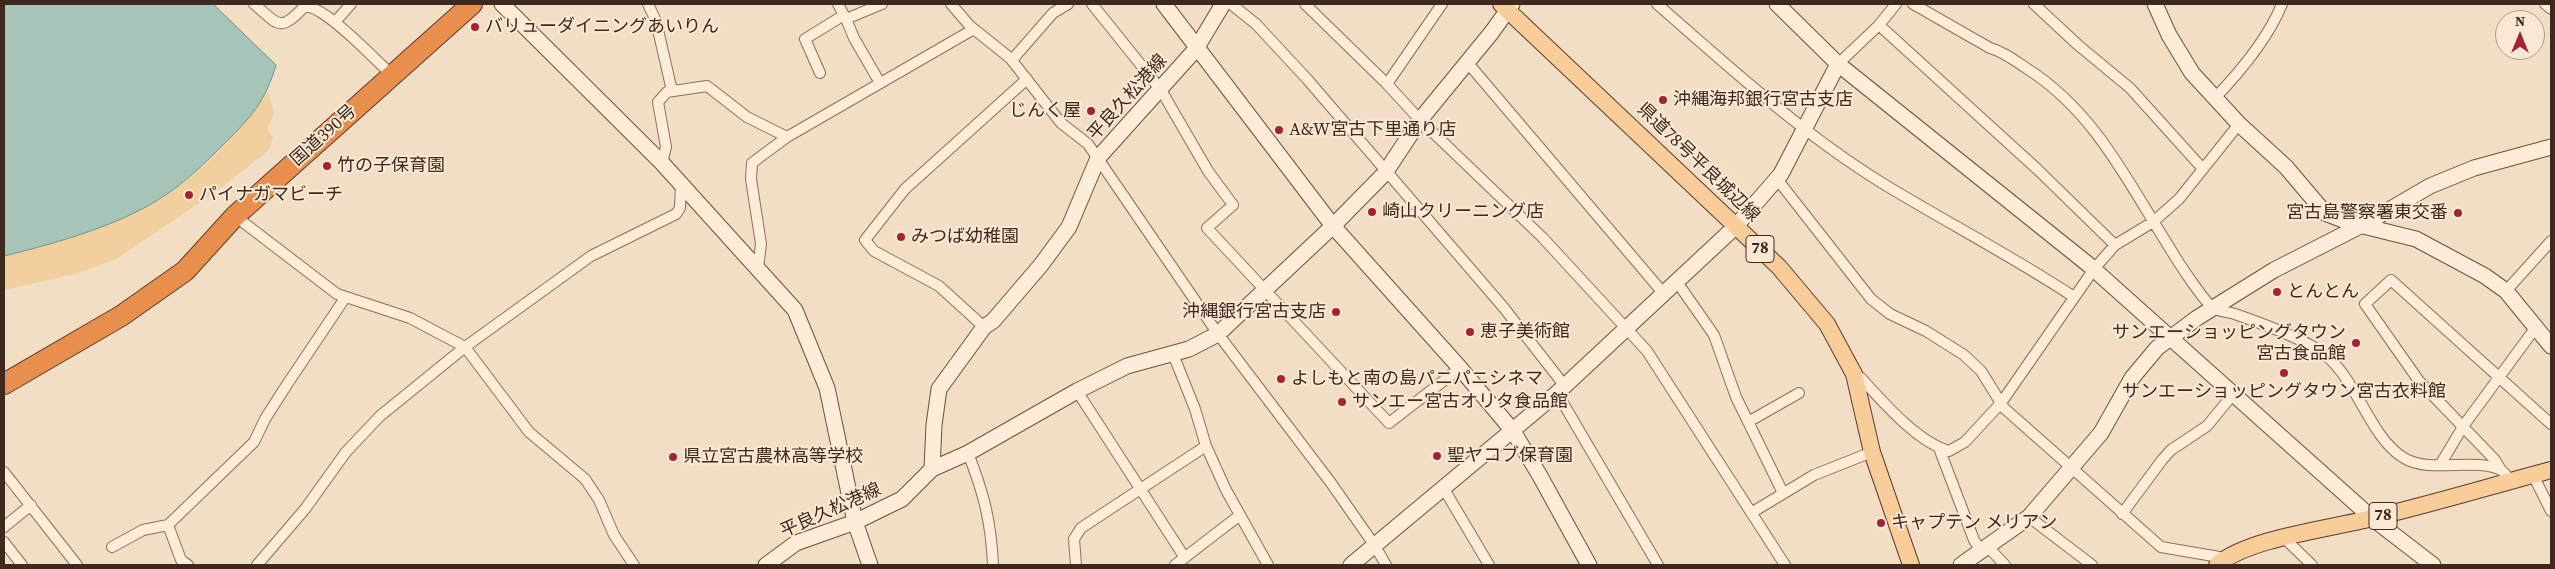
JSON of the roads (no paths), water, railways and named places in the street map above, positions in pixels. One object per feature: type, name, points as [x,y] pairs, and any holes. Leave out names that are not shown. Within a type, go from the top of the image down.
[{"type":"highway","name":"国道390号","points":[[4,384],[121,316],[185,271],[235,216],[472,4]]},
{"type":"main road","name":"県道78号平良城辺線","points":[[1506,6],[1779,267],[1827,324],[1854,374],[1872,452],[1912,565]]},
{"type":"main road","name":"78","points":[[2221,562],[2283,537],[2372,518],[2506,475],[2533,475],[2551,470]]},
{"type":"street","points":[[254,4],[279,24],[289,23],[308,6],[335,22],[392,76]]},
{"type":"street","points":[[335,22],[352,4]]},
{"type":"street","points":[[502,4],[662,163],[795,310],[827,388],[855,522],[870,565]]},
{"type":"street","points":[[648,4],[656,21],[672,91]]},
{"type":"street","points":[[838,4],[854,38],[880,83]]},
{"type":"street","points":[[820,73],[804,39],[845,17],[882,4]]},
{"type":"street","points":[[951,4],[974,29],[1012,60],[1062,123],[1088,144],[1218,334],[1375,546],[1386,565]]},
{"type":"street","points":[[1012,60],[1053,13],[1068,4]]},
{"type":"street","points":[[1092,4],[1161,90],[1208,171],[1233,205],[1207,228],[1389,423],[1460,368]]},
{"type":"street","points":[[1164,4],[1196,49],[1333,226],[1460,368],[1512,431],[1540,476],[1589,565]]},
{"type":"street","name":"平良久松港線","points":[[766,565],[796,543],[855,522],[902,499],[932,469],[934,425],[939,389],[984,327],[993,321],[1035,272],[1069,228],[1098,158],[1196,49],[1223,4]]},
{"type":"street","points":[[1231,4],[1256,24],[1283,52],[1385,173],[1504,308],[1560,389],[1568,410],[1658,565]]},
{"type":"street","points":[[1305,4],[1387,84],[1420,120],[1543,238],[1628,329],[1662,372],[1785,565]]},
{"type":"street","points":[[1387,84],[1442,4]]},
{"type":"street","points":[[1657,4],[1742,79],[1805,130],[1882,182],[2016,259],[2074,297]]},
{"type":"street","points":[[1776,4],[1838,64],[2094,269],[2372,518],[2433,565]]},
{"type":"street","points":[[1351,565],[1444,489],[1560,389],[1628,329],[1735,227],[1777,179],[1805,130],[1838,64],[1879,25],[1896,4]]},
{"type":"street","points":[[1913,4],[1983,44],[2002,52],[2036,74],[2065,97],[2092,125],[2183,270],[2213,308],[2261,324],[2321,351],[2345,378],[2392,449],[2416,465],[2440,465],[2506,475]]},
{"type":"street","points":[[2034,4],[2078,45],[2130,88],[2203,169]]},
{"type":"street","points":[[2155,4],[2180,54],[2192,73],[2214,99],[2286,167],[2325,213],[2361,226],[2416,239],[2485,276],[2506,291],[2551,346]]},
{"type":"street","points":[[2214,99],[2251,56],[2276,18],[2282,4]]},
{"type":"street","points":[[2545,4],[2551,9]]},
{"type":"street","points":[[932,469],[968,453],[1077,391],[1127,366],[1189,349],[1218,334],[1333,226],[1385,173],[1420,120],[1467,62],[1506,6]]},
{"type":"street","points":[[1879,25],[2037,169],[2115,245]]},
{"type":"street","points":[[758,269],[761,244],[751,179],[752,163],[787,137],[974,29]]},
{"type":"street","points":[[1467,62],[1664,294]]},
{"type":"street","points":[[984,327],[939,286],[874,250],[864,240],[905,189],[1027,79]]},
{"type":"street","points":[[662,163],[666,147],[658,102],[667,92],[707,86],[747,117],[787,137]]},
{"type":"street","points":[[1854,374],[1861,378],[1913,429],[1939,448],[1949,451],[1965,442],[2001,402],[2094,269],[2115,245],[2153,222],[2179,199],[2239,124]]},
{"type":"street","points":[[1961,565],[2029,517],[2101,432],[2137,371],[2157,348],[2213,308],[2274,270],[2361,226],[2452,175],[2551,147]]},
{"type":"street","points":[[1777,179],[1871,299],[1890,314],[1926,331],[1964,355],[1981,371],[2004,408],[2161,547],[2221,562]]},
{"type":"street","points":[[257,565],[304,509],[346,452],[380,416],[465,347],[591,256],[676,214],[680,208],[681,184]]},
{"type":"street","points":[[235,216],[298,265],[346,298],[410,318],[465,347],[529,432],[585,479],[599,500],[614,535],[634,565]]},
{"type":"street","points":[[2506,291],[2551,240]]},
{"type":"street","points":[[2506,475],[2495,460],[2462,428],[2419,381],[2365,304],[2391,280],[2551,424]]},
{"type":"street","points":[[1677,282],[1714,335],[1736,398],[1783,493]]},
{"type":"street","points":[[112,547],[143,530],[168,525],[254,442],[275,402],[346,298]]},
{"type":"street","points":[[2440,465],[2462,428],[2536,327]]},
{"type":"street","points":[[1173,354],[1195,409],[1206,446],[1240,515],[1268,565]]},
{"type":"street","points":[[1077,391],[1185,558]]},
{"type":"street","points":[[1748,422],[1799,393]]},
{"type":"street","points":[[2122,514],[2171,450],[2207,426],[2234,394]]},
{"type":"street","points":[[1076,565],[1074,539],[1076,533],[1206,446]]},
{"type":"street","points":[[1939,448],[1974,540],[2005,565]]},
{"type":"street","points":[[1751,513],[1814,476],[1872,452]]},
{"type":"street","points":[[968,453],[985,498],[992,540],[993,565]]},
{"type":"street","points":[[4,472],[77,565]]},
{"type":"street","points":[[2533,475],[2551,511]]},
{"type":"street","points":[[1444,489],[1488,565]]},
{"type":"street","points":[[4,527],[30,505]]},
{"type":"street","points":[[1175,565],[1240,515]]},
{"type":"street","points":[[2029,517],[2092,565]]},
{"type":"street","points":[[168,525],[182,560],[188,565]]},
{"type":"street","points":[[2283,537],[2312,565]]},
{"type":"street","points":[[4,542],[22,565]]},
{"type":"place","name":"バリューダイニングあいりん","points":[[475,27]]},
{"type":"place","name":"沖縄海邦銀行宮古支店","points":[[1663,100]]},
{"type":"place","name":"じんく屋","points":[[1091,111]]},
{"type":"place","name":"A&W宮古下里通り店","points":[[1279,130]]},
{"type":"place","name":"竹の子保育園","points":[[327,166]]},
{"type":"place","name":"パイナガマビーチ","points":[[189,195]]},
{"type":"place","name":"崎山クリーニング店","points":[[1372,212]]},
{"type":"place","name":"宮古島警察署東交番","points":[[2458,213]]},
{"type":"place","name":"みつば幼稚園","points":[[901,237]]},
{"type":"place","name":"とんとん","points":[[2277,292]]},
{"type":"place","name":"沖縄銀行宮古支店","points":[[1336,312]]},
{"type":"place","name":"恵子美術館","points":[[1470,332]]},
{"type":"place","name":"サンエーショッピングタウン 宮古食品館","points":[[2356,343]]},
{"type":"place","name":"サンエーショッピングタウン宮古衣料館","points":[[2284,373]]},
{"type":"place","name":"よしもと南の島パニパニシネマ","points":[[1281,379]]},
{"type":"place","name":"サンエー宮古オリタ食品館","points":[[1342,402]]},
{"type":"place","name":"聖ヤコブ保育園","points":[[1437,456]]},
{"type":"place","name":"県立宮古農林高等学校","points":[[673,457]]},
{"type":"place","name":"キャプテン メリアン","points":[[1881,523]]}]
